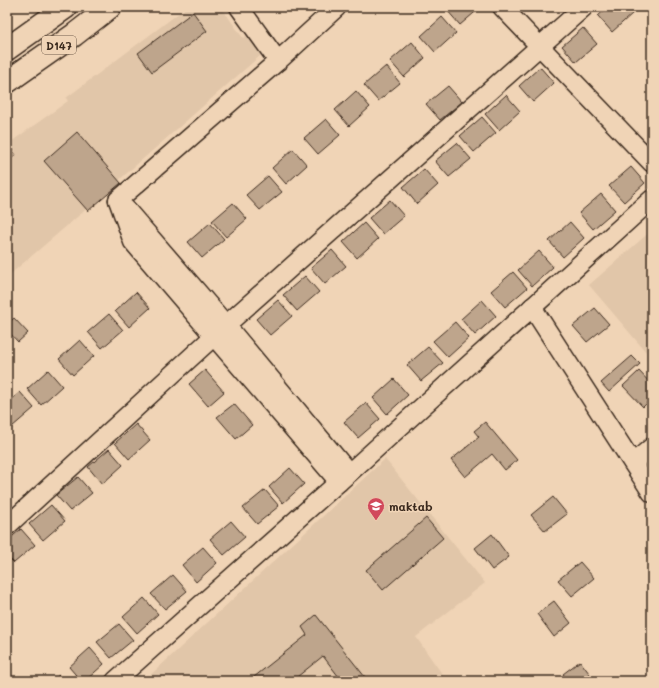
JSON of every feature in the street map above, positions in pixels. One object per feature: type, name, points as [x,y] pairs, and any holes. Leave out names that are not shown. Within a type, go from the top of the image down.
[{"type":"main road","name":"D147","points":[[7,49],[66,7]]},
{"type":"main road","name":"D147","points":[[7,82],[74,35],[110,7]]},
{"type":"street","points":[[239,7],[278,61]]},
{"type":"street","points":[[337,7],[278,61],[118,200],[133,242],[220,331],[344,478]]},
{"type":"street","points":[[502,7],[652,163]]},
{"type":"street","points":[[7,526],[220,331],[584,7]]},
{"type":"street","points":[[115,681],[344,478],[652,199]]},
{"type":"street","points":[[532,307],[652,493]]},
{"type":"street","points":[[633,464],[652,448]]},
{"type":"shaded area","points":[[187,7],[221,7],[243,38],[246,36],[261,55],[119,180],[121,183],[88,211],[86,209],[7,277],[7,143],[8,144],[68,101],[66,98]]},
{"type":"shaded area","points":[[652,230],[652,359],[589,285]]},
{"type":"shaded area","name":"maktab","points":[[385,459],[485,583],[416,637],[447,681],[144,681]]},
{"type":"building","points":[[448,7],[481,7],[460,25],[446,9]]},
{"type":"building","points":[[608,7],[628,7],[633,13],[612,32],[598,16]]},
{"type":"building","points":[[193,12],[207,31],[152,72],[138,53]]},
{"type":"building","points":[[442,17],[456,33],[435,52],[421,36]]},
{"type":"building","points":[[583,28],[597,44],[576,62],[562,46]]},
{"type":"building","points":[[412,42],[425,58],[404,77],[390,61]]},
{"type":"building","points":[[386,66],[400,83],[378,101],[364,85]]},
{"type":"building","points":[[540,67],[554,83],[533,102],[519,86]]},
{"type":"building","points":[[448,86],[462,102],[440,120],[426,104]]},
{"type":"building","points":[[356,91],[370,107],[349,126],[335,110]]},
{"type":"building","points":[[506,95],[520,111],[499,130],[485,114]]},
{"type":"building","points":[[482,117],[496,133],[474,152],[460,136]]},
{"type":"building","points":[[326,119],[340,135],[318,154],[304,138]]},
{"type":"building","points":[[77,132],[121,183],[88,211],[44,161]]},
{"type":"building","points":[[7,143],[16,155],[7,161]]},
{"type":"building","points":[[457,143],[471,159],[449,177],[435,161]]},
{"type":"building","points":[[293,149],[307,165],[286,184],[272,168]]},
{"type":"building","points":[[631,167],[645,183],[624,202],[609,186]]},
{"type":"building","points":[[424,169],[438,185],[417,204],[403,187]]},
{"type":"building","points":[[268,176],[282,192],[260,210],[246,195]]},
{"type":"building","points":[[601,194],[615,210],[593,229],[579,213]]},
{"type":"building","points":[[390,200],[404,216],[383,234],[369,218]]},
{"type":"building","points":[[233,203],[247,219],[226,237],[212,221]]},
{"type":"building","points":[[570,222],[584,238],[563,257],[549,241]]},
{"type":"building","points":[[210,223],[224,239],[202,258],[188,242]]},
{"type":"building","points":[[364,223],[378,239],[357,258],[343,242]]},
{"type":"building","points":[[332,250],[346,266],[325,284],[311,268]]},
{"type":"building","points":[[539,251],[553,267],[532,286],[518,270]]},
{"type":"building","points":[[513,272],[527,288],[505,307],[491,291]]},
{"type":"building","points":[[305,276],[319,292],[297,311],[283,295]]},
{"type":"building","points":[[136,292],[150,308],[129,327],[115,311]]},
{"type":"building","points":[[278,300],[292,316],[270,335],[256,319]]},
{"type":"building","points":[[482,300],[496,316],[475,335],[461,319]]},
{"type":"building","points":[[595,308],[609,324],[587,342],[573,326]]},
{"type":"building","points":[[109,314],[123,330],[102,348],[88,332]]},
{"type":"building","points":[[14,318],[28,333],[18,342],[7,330],[7,324]]},
{"type":"building","points":[[455,322],[469,338],[448,357],[433,341]]},
{"type":"building","points":[[80,340],[94,356],[73,375],[59,359]]},
{"type":"building","points":[[428,347],[443,363],[421,381],[407,365]]},
{"type":"building","points":[[632,356],[640,364],[609,392],[601,383]]},
{"type":"building","points":[[48,370],[62,386],[41,405],[27,389]]},
{"type":"building","points":[[205,370],[224,392],[208,406],[189,384]]},
{"type":"building","points":[[639,371],[652,385],[652,398],[643,407],[623,386]]},
{"type":"building","points":[[394,379],[408,395],[387,414],[373,398]]},
{"type":"building","points":[[20,392],[34,408],[12,427],[7,421],[7,404]]},
{"type":"building","points":[[366,403],[380,419],[358,438],[344,422]]},
{"type":"building","points":[[234,404],[252,425],[236,439],[217,417]]},
{"type":"building","points":[[485,422],[517,460],[505,470],[492,454],[465,477],[451,460],[479,437],[474,431]]},
{"type":"building","points":[[136,424],[150,440],[129,459],[115,443]]},
{"type":"building","points":[[109,449],[123,465],[102,484],[88,467]]},
{"type":"building","points":[[290,468],[304,484],[283,503],[269,487]]},
{"type":"building","points":[[78,477],[92,493],[70,511],[56,495]]},
{"type":"building","points":[[265,490],[279,506],[257,524],[243,508]]},
{"type":"building","points":[[553,497],[567,514],[545,531],[531,515]]},
{"type":"building","points":[[51,505],[65,521],[43,540],[29,524]]},
{"type":"building","points":[[426,518],[443,538],[383,590],[366,570]]},
{"type":"building","points":[[231,521],[245,537],[224,555],[210,539]]},
{"type":"building","points":[[21,529],[35,545],[14,563],[7,556],[7,541]]},
{"type":"building","points":[[492,534],[509,557],[492,570],[475,548]]},
{"type":"building","points":[[203,547],[217,563],[196,582],[182,565]]},
{"type":"building","points":[[580,562],[594,578],[572,596],[558,580]]},
{"type":"building","points":[[173,575],[187,591],[165,609],[151,594]]},
{"type":"building","points":[[144,598],[158,614],[137,633],[123,617]]},
{"type":"building","points":[[554,601],[571,623],[554,637],[537,614]]},
{"type":"building","points":[[316,615],[365,677],[360,681],[342,681],[323,656],[292,681],[249,681],[307,635],[302,627]]},
{"type":"building","points":[[119,624],[133,640],[111,658],[97,642]]},
{"type":"building","points":[[90,648],[104,664],[85,681],[81,681],[69,667]]},
{"type":"building","points":[[580,661],[595,681],[568,681],[563,674]]},
{"type":"building","points":[[59,675],[64,681],[52,681]]},
{"type":"place","name":"maktab","points":[[376,521]]}]
